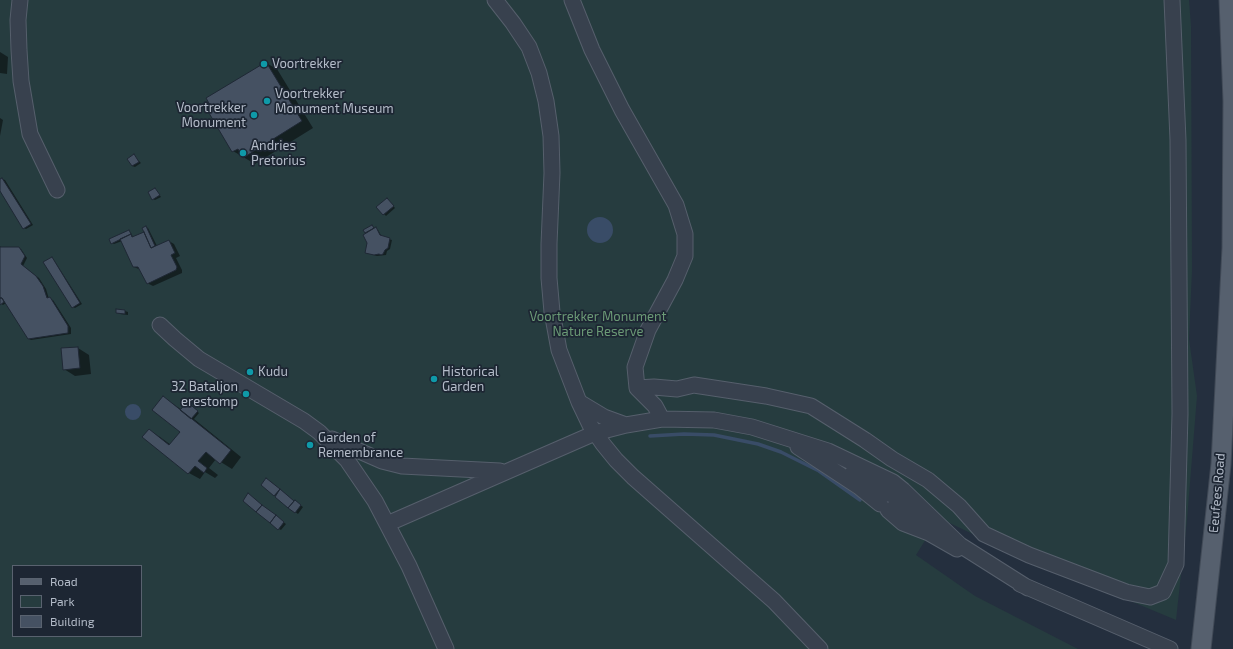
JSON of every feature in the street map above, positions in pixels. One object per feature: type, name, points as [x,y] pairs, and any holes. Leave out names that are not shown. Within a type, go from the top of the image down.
[{"type":"main road","name":"Eeufees Road","points":[[1201,649],[1221,464],[1232,248],[1233,101],[1229,0]]},
{"type":"street","points":[[20,0],[18,50],[21,82],[30,134],[57,190]]},
{"type":"street","points":[[495,0],[513,22],[528,47],[539,73],[546,100],[552,136],[549,244],[549,278],[552,312],[559,350],[579,402],[595,432],[616,460],[633,477],[774,601],[820,649]]},
{"type":"street","points":[[572,0],[592,50],[622,110],[676,205],[685,234],[685,256],[675,280],[648,330],[635,367],[637,388],[655,406],[662,419]]},
{"type":"street","points":[[637,388],[654,387],[677,389],[694,385],[766,396],[811,406],[892,459],[928,480],[959,506],[984,534],[1029,555],[1126,592],[1150,597],[1163,592],[1176,564],[1178,535],[1180,414],[1178,140],[1172,0]]},
{"type":"street","points":[[160,324],[198,359],[288,411],[336,442],[359,452],[402,466],[494,472],[515,467]]},
{"type":"street","points":[[579,402],[604,416],[626,425]]},
{"type":"street","points":[[387,524],[595,432],[662,419],[714,420],[752,427],[828,451],[893,482],[960,545],[1028,588]]},
{"type":"street","points":[[319,432],[343,455],[355,470],[387,524],[416,579],[446,649]]},
{"type":"street","points":[[779,435],[829,466],[859,487],[888,502],[904,523],[929,534],[1028,588],[1170,649]]},
{"type":"green space","name":"Voortrekker Monument Nature Reserve","points":[[0,0],[1189,0],[1191,26],[1192,270],[1189,339],[1197,396],[1187,520],[1176,620],[996,545],[939,518],[916,555],[975,596],[1078,649],[0,649]]},
{"type":"water","points":[[600,217],[609,221],[613,230],[609,239],[600,243],[591,239],[587,230],[591,221]]},
{"type":"water","points":[[133,404],[140,409],[141,412],[136,419],[133,420],[126,415],[125,412],[130,405]]},
{"type":"building","name":"Voortrekker Monument","points":[[266,62],[302,121],[243,158],[238,149],[232,152],[206,108],[210,105],[206,98]]},
{"type":"building","points":[[134,154],[139,162],[132,166],[127,159]]},
{"type":"building","points":[[2,178],[31,224],[23,229],[0,191],[0,179]]},
{"type":"building","points":[[155,188],[160,195],[152,200],[148,192]]},
{"type":"building","points":[[387,198],[394,206],[383,215],[376,207]]},
{"type":"building","points":[[372,225],[374,228],[365,233],[363,230]]},
{"type":"building","points":[[146,226],[155,246],[151,248],[142,228]]},
{"type":"building","points":[[376,227],[380,235],[390,238],[388,248],[381,255],[365,253],[367,243],[363,235]]},
{"type":"building","points":[[129,230],[131,234],[111,244],[109,239]]},
{"type":"building","points":[[144,232],[151,248],[169,240],[175,253],[171,255],[177,267],[176,270],[147,284],[138,267],[133,267],[120,239],[131,234],[132,237]]},
{"type":"building","points":[[0,247],[19,247],[25,256],[21,264],[36,276],[43,286],[47,298],[50,297],[68,326],[68,333],[28,339],[2,298],[0,298]]},
{"type":"building","points":[[52,257],[80,303],[72,308],[43,262]]},
{"type":"building","points":[[0,298],[2,298],[4,302],[0,305]]},
{"type":"building","points":[[116,309],[125,310],[125,314],[116,313]]},
{"type":"building","points":[[78,347],[80,368],[63,370],[61,348]]},
{"type":"building","points":[[163,396],[231,450],[220,464],[206,452],[198,461],[207,468],[204,473],[195,466],[188,474],[142,437],[149,429],[169,445],[180,432],[152,410]]},
{"type":"building","points":[[187,402],[198,411],[191,419],[180,410]]},
{"type":"building","points":[[266,478],[280,489],[274,496],[261,485]]},
{"type":"building","points":[[280,489],[294,501],[288,508],[275,497]]},
{"type":"building","points":[[248,493],[262,505],[256,512],[243,501]]},
{"type":"building","points":[[295,500],[301,505],[295,513],[288,508]]},
{"type":"building","points":[[262,505],[276,515],[270,523],[256,512]]},
{"type":"building","points":[[276,515],[284,522],[278,530],[270,523]]},
{"type":"waterway","points":[[650,436],[684,434],[714,435],[758,444],[781,452],[819,471],[860,500]]},
{"type":"place","name":"Voortrekker","points":[[264,64]]},
{"type":"place","name":"Voortrekker Monument Museum","points":[[267,101]]},
{"type":"place","name":"Voortrekker Monument","points":[[254,115]]},
{"type":"place","name":"Andries Pretorius","points":[[243,153]]},
{"type":"place","name":"Kudu","points":[[250,372]]},
{"type":"place","name":"Historical Garden","points":[[434,379]]},
{"type":"place","name":"32 Bataljon erestomp","points":[[246,394]]},
{"type":"place","name":"Garden of Remembrance","points":[[310,445]]}]
